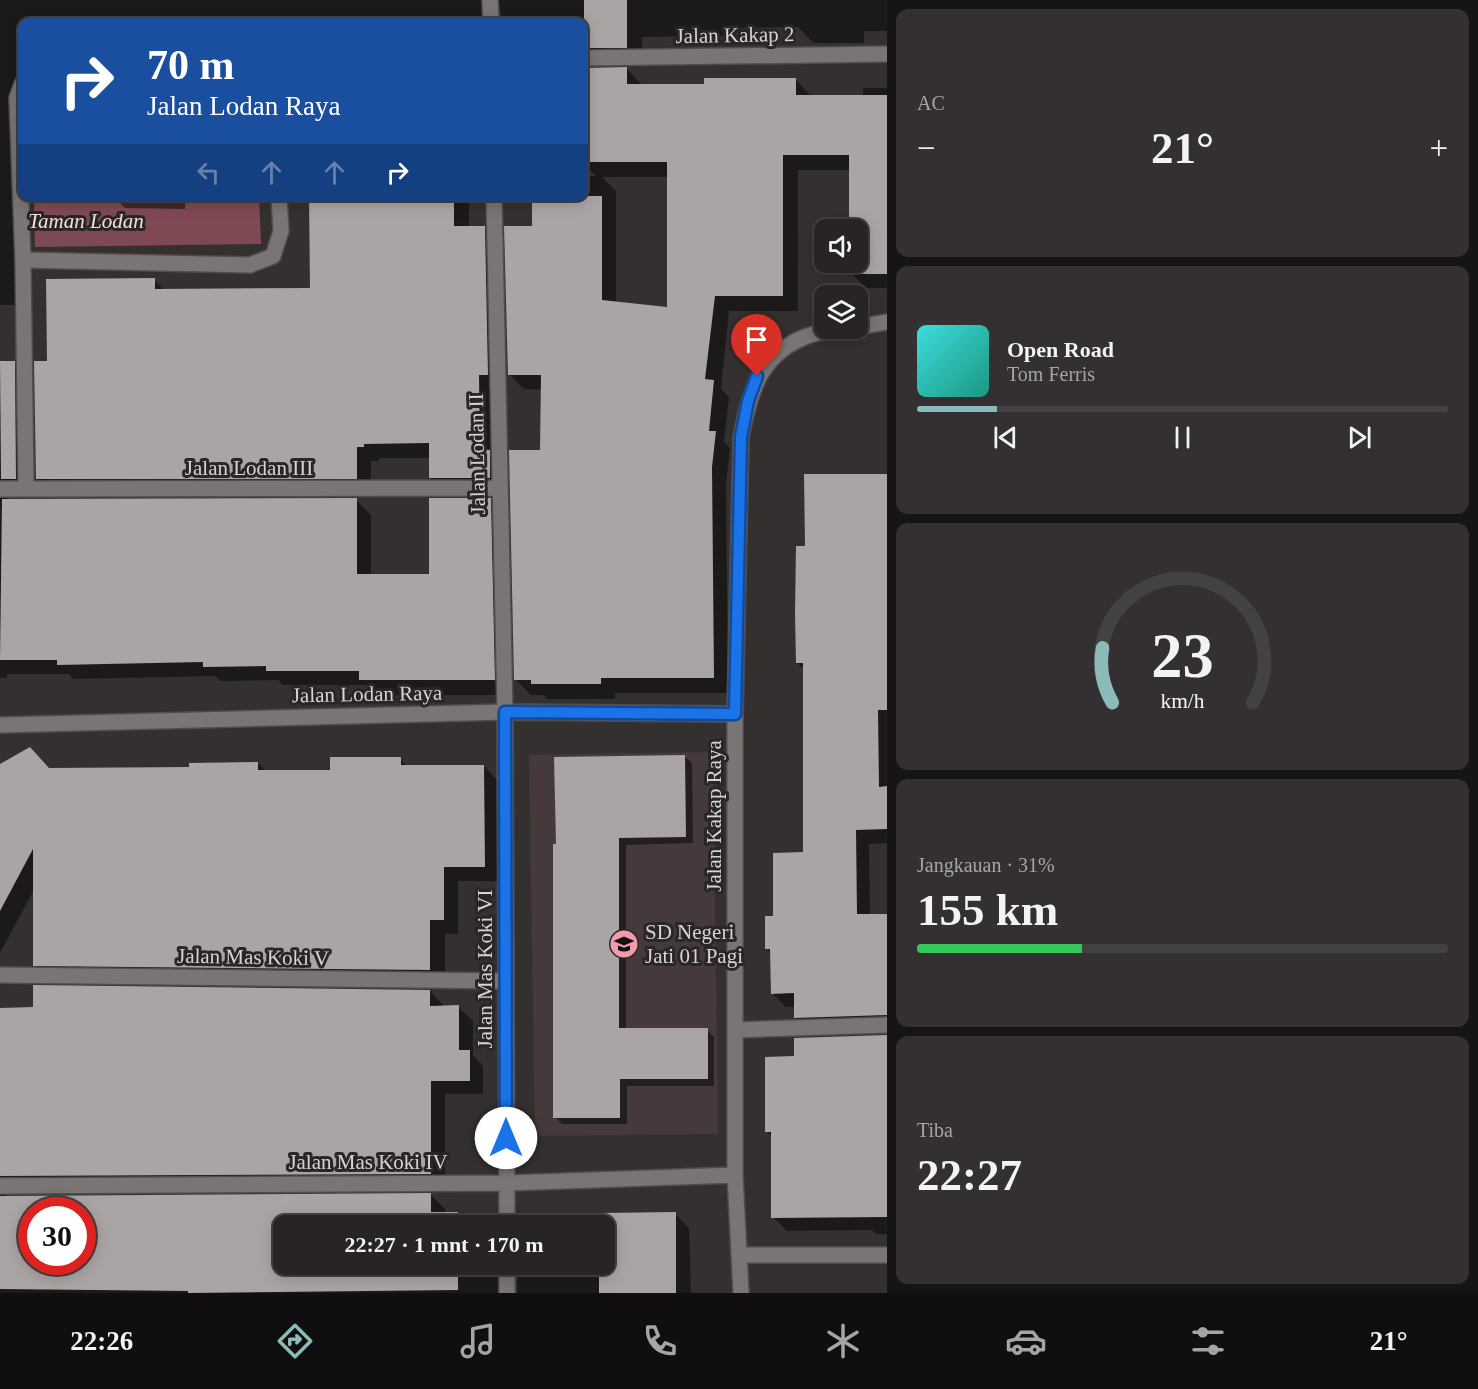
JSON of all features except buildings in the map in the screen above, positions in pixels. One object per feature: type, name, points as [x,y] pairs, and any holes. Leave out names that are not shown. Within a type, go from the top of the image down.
[{"type":"street","points":[[490,0],[491,18]]},
{"type":"street","name":"Jalan Kakap 2","points":[[588,58],[887,54]]},
{"type":"street","points":[[18,95],[18,125]]},
{"type":"street","points":[[21,201],[26,489]]},
{"type":"street","points":[[23,260],[249,265],[273,256],[279,245],[279,201]]},
{"type":"street","name":"Jalan Lodan II","points":[[494,201],[505,712]]},
{"type":"street","points":[[868,325],[887,322]]},
{"type":"street","name":"Jalan Kakap Raya","points":[[741,1293],[741,1256],[735,1175],[735,714],[741,437],[748,401],[757,376],[777,354],[814,335]]},
{"type":"street","name":"Jalan Lodan III","points":[[0,489],[499,488]]},
{"type":"street","name":"Jalan Lodan Raya","points":[[0,724],[505,712],[735,714]]},
{"type":"street","name":"Jalan Mas Koki VI","points":[[505,712],[507,1215]]},
{"type":"street","name":"Jalan Mas Koki V","points":[[0,975],[505,981]]},
{"type":"street","points":[[735,1030],[887,1025]]},
{"type":"street","name":"Jalan Mas Koki IV","points":[[0,1186],[507,1183],[735,1175]]},
{"type":"street","points":[[741,1256],[887,1255]]},
{"type":"street","points":[[507,1275],[507,1293]]},
{"type":"shaded area","name":"SD Negeri Jati 01 Pagi","points":[[713,752],[718,1134],[535,1136],[529,755]]},
{"type":"green space","name":"Taman Lodan","points":[[34,201],[259,201],[261,244],[35,247]]},
{"type":"place","name":"SD Negeri Jati 01 Pagi","points":[[624,944]]},
{"type":"route","points":[[506,1138],[505,712],[735,714],[741,437],[748,401],[757,376]]}]
